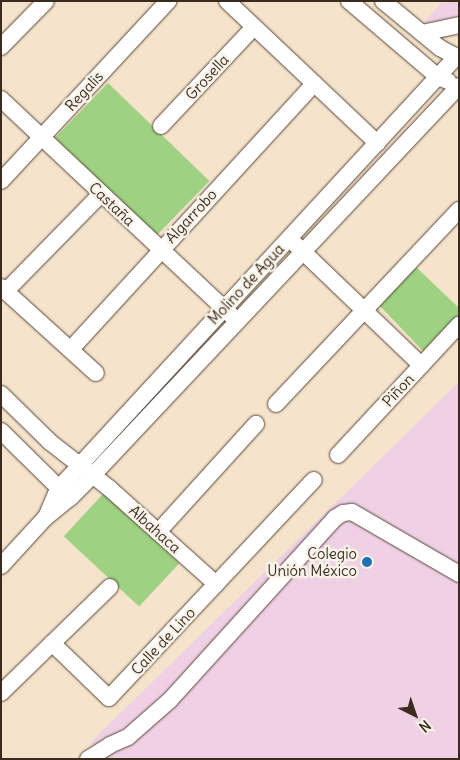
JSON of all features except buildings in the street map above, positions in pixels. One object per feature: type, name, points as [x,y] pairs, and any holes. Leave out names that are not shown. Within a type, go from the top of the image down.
[{"type":"street","points":[[1,47],[46,1]]},
{"type":"street","name":"Regalis","points":[[1,181],[168,1]]},
{"type":"street","points":[[227,1],[377,143]]},
{"type":"street","points":[[349,1],[438,77],[459,86]]},
{"type":"street","points":[[383,1],[440,48],[458,58]]},
{"type":"street","points":[[422,33],[459,25]]},
{"type":"street","name":"Grosella","points":[[161,126],[254,27]]},
{"type":"street","name":"Molino de Agua","points":[[3,560],[45,518],[64,494],[80,464],[438,77],[458,58]]},
{"type":"street","name":"Algarrobo","points":[[71,349],[160,249],[314,84]]},
{"type":"street","name":"Molino de Agua","points":[[64,494],[93,475],[302,250],[459,86]]},
{"type":"street","name":"Castaña","points":[[1,99],[237,320]]},
{"type":"street","points":[[96,373],[4,289],[102,194]]},
{"type":"street","points":[[276,404],[459,210]]},
{"type":"street","points":[[289,238],[421,366]]},
{"type":"street","name":"Piñon","points":[[338,456],[459,325]]},
{"type":"street","name":"Albahaca","points":[[1,394],[50,442],[93,475],[216,584]]},
{"type":"street","points":[[158,532],[256,424]]},
{"type":"street","points":[[1,431],[64,494]]},
{"type":"street","points":[[216,584],[314,480]]},
{"type":"street","points":[[88,759],[110,745],[128,737],[170,700],[335,518],[343,513],[352,512],[459,574]]},
{"type":"street","name":"Calle de Lino","points":[[52,643],[110,698],[216,584]]},
{"type":"street","points":[[1,693],[110,586]]},
{"type":"shaded area","points":[[443,1],[459,1],[459,15],[428,24],[425,21]]},
{"type":"shaded area","name":"Colegio Unión México","points":[[459,382],[459,759],[101,759],[110,752],[90,743]]},
{"type":"green space","points":[[108,83],[209,181],[157,236],[55,138]]},
{"type":"green space","points":[[415,266],[459,308],[459,314],[423,351],[378,304]]},
{"type":"green space","points":[[104,493],[179,563],[139,606],[64,536]]},
{"type":"place","name":"Colegio Unión México","points":[[367,562]]}]
